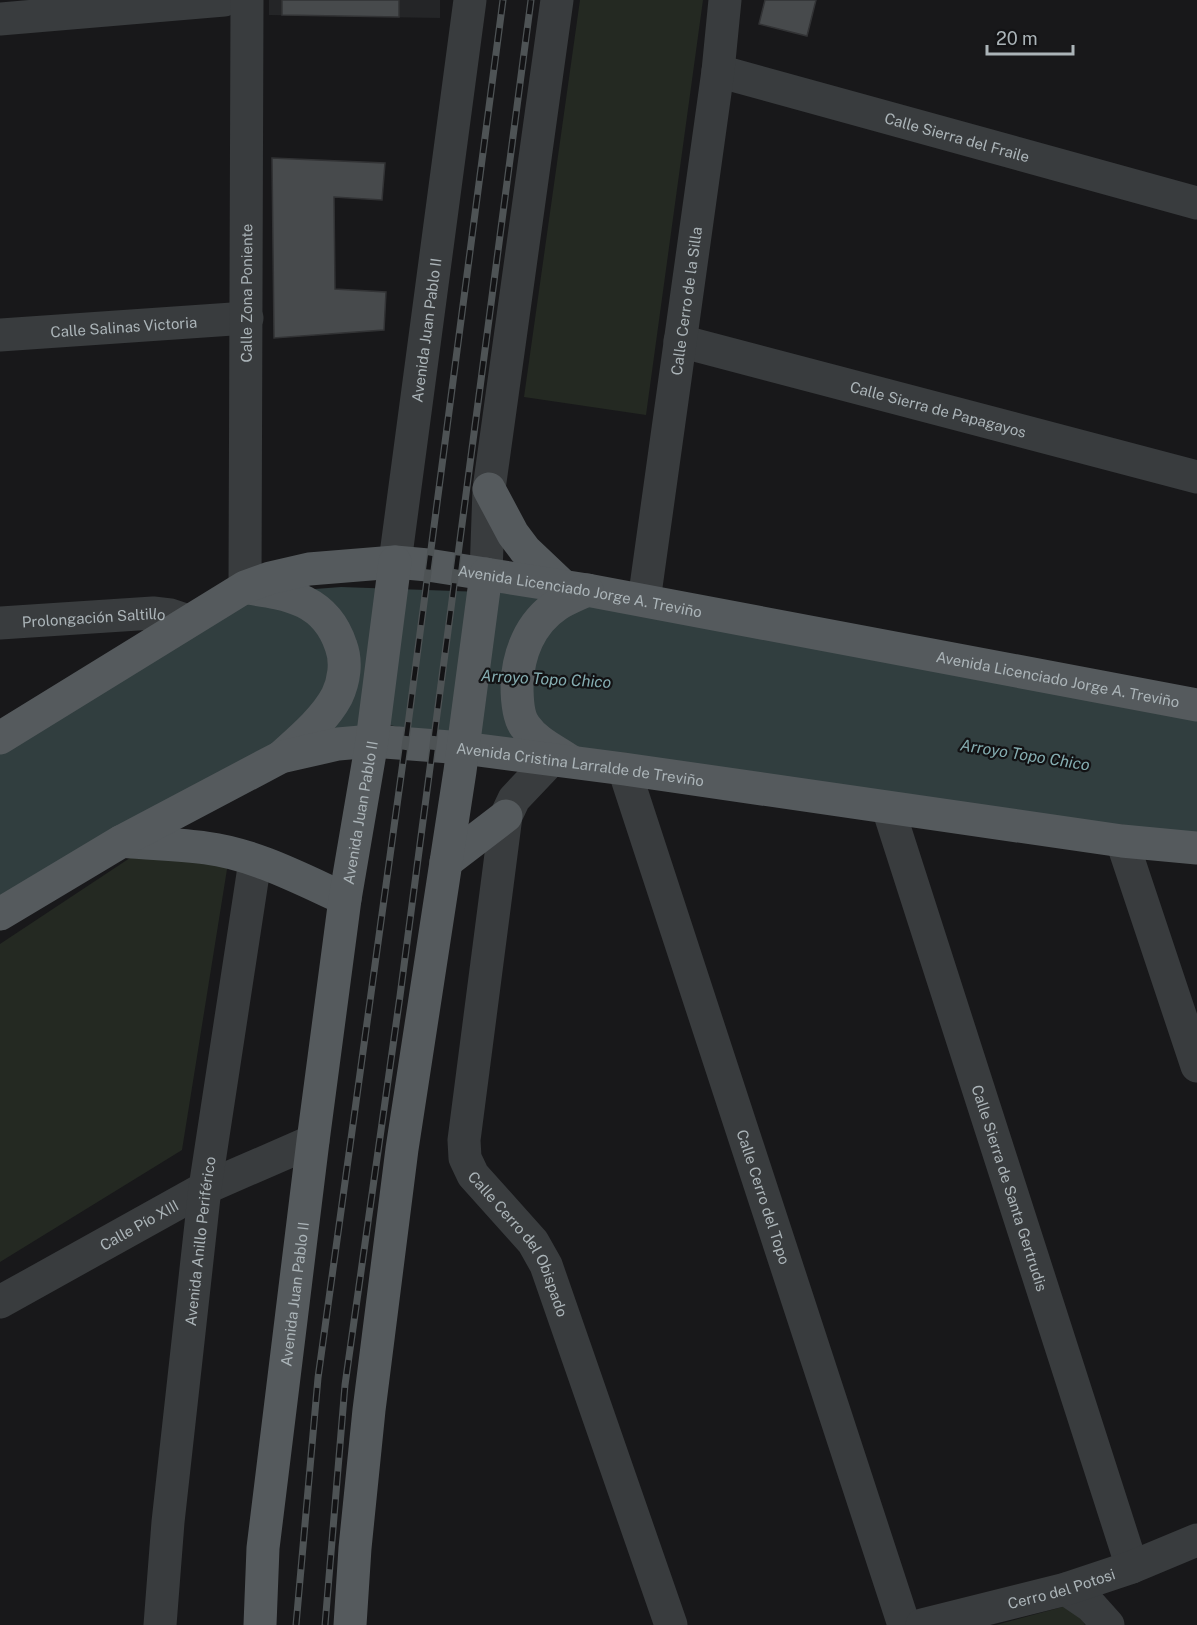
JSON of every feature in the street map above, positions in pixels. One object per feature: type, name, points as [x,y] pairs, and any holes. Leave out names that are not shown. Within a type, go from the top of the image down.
[{"type":"main road","points":[[489,489],[513,534],[525,550],[569,594],[540,620],[526,641],[518,668],[517,696],[524,725],[555,755]]},
{"type":"main road","name":"Avenida Licenciado Jorge A. Treviño","points":[[0,738],[188,621],[260,590],[270,578],[309,569],[394,570],[428,565],[485,583],[644,601],[1197,705]]},
{"type":"main road","name":"Avenida Juan Pablo II","points":[[260,1625],[263,1548],[313,1141],[345,899],[373,731],[394,570]]},
{"type":"main road","points":[[351,1625],[355,1548],[402,1149],[464,741],[485,583]]},
{"type":"main road","points":[[260,590],[319,609],[337,634],[344,654],[344,677],[336,696],[308,733],[281,757]]},
{"type":"main road","name":"Avenida Cristina Larralde de Treviño","points":[[0,914],[122,841],[281,757],[338,744],[373,731],[464,741],[555,755],[624,769],[888,808],[1122,841],[1197,848]]},
{"type":"main road","points":[[446,862],[506,816]]},
{"type":"main road","points":[[122,841],[207,848],[255,861],[345,899]]},
{"type":"street","points":[[0,19],[224,0]]},
{"type":"street","name":"Calle Zona Poniente","points":[[247,0],[247,318],[260,590]]},
{"type":"street","name":"Avenida Juan Pablo II","points":[[394,570],[470,0]]},
{"type":"street","points":[[485,583],[489,489],[557,0]]},
{"type":"street","name":"Calle Cerro de la Silla","points":[[644,601],[718,70],[725,0]]},
{"type":"street","name":"Calle Sierra del Fraile","points":[[718,70],[1197,203]]},
{"type":"street","name":"Calle Salinas Victoria","points":[[0,335],[247,318]]},
{"type":"street","name":"Calle Sierra de Papagayos","points":[[680,341],[1197,477]]},
{"type":"street","name":"Prolongación Saltillo","points":[[0,623],[153,613],[170,615],[188,621]]},
{"type":"street","name":"Calle Cerro del Obispado","points":[[555,755],[514,800],[506,816],[464,1140],[465,1158],[473,1175],[532,1242],[546,1265],[671,1625]]},
{"type":"street","name":"Calle Cerro del Topo","points":[[624,769],[904,1625]]},
{"type":"street","name":"Calle Sierra de Santa Gertrudis","points":[[888,808],[1132,1567]]},
{"type":"street","points":[[1122,841],[1197,1066]]},
{"type":"street","name":"Avenida Anillo Periférico","points":[[160,1625],[168,1522],[205,1188],[255,861]]},
{"type":"street","name":"Calle Pío XIII","points":[[0,1302],[205,1188],[313,1141]]},
{"type":"street","name":"Cerro del Potosi","points":[[922,1625],[1066,1589],[1132,1567],[1197,1540]]},
{"type":"street","points":[[1066,1589],[1091,1606],[1108,1625]]},
{"type":"shaded area","points":[[269,0],[440,0],[440,18],[269,15]]},
{"type":"shaded area","points":[[580,0],[703,0],[646,415],[524,397]]},
{"type":"shaded area","points":[[148,846],[228,863],[182,1150],[0,1262],[0,944]]},
{"type":"shaded area","points":[[1066,1606],[1082,1619],[1085,1625],[996,1625]]},
{"type":"water","name":"Arroyo Topo Chico","points":[[341,587],[644,601],[1197,705],[1197,848],[574,762],[374,722],[0,914],[0,738],[188,621],[276,592]]},
{"type":"building","points":[[282,0],[399,0],[399,17],[282,15]]},
{"type":"building","points":[[765,0],[816,0],[807,36],[759,24]]},
{"type":"building","points":[[272,158],[385,163],[382,200],[334,197],[335,289],[386,292],[384,330],[274,338]]},
{"type":"railway","points":[[296,1625],[318,1378],[406,740],[503,0]]},
{"type":"railway","points":[[325,1625],[345,1385],[400,996],[531,0]]}]
